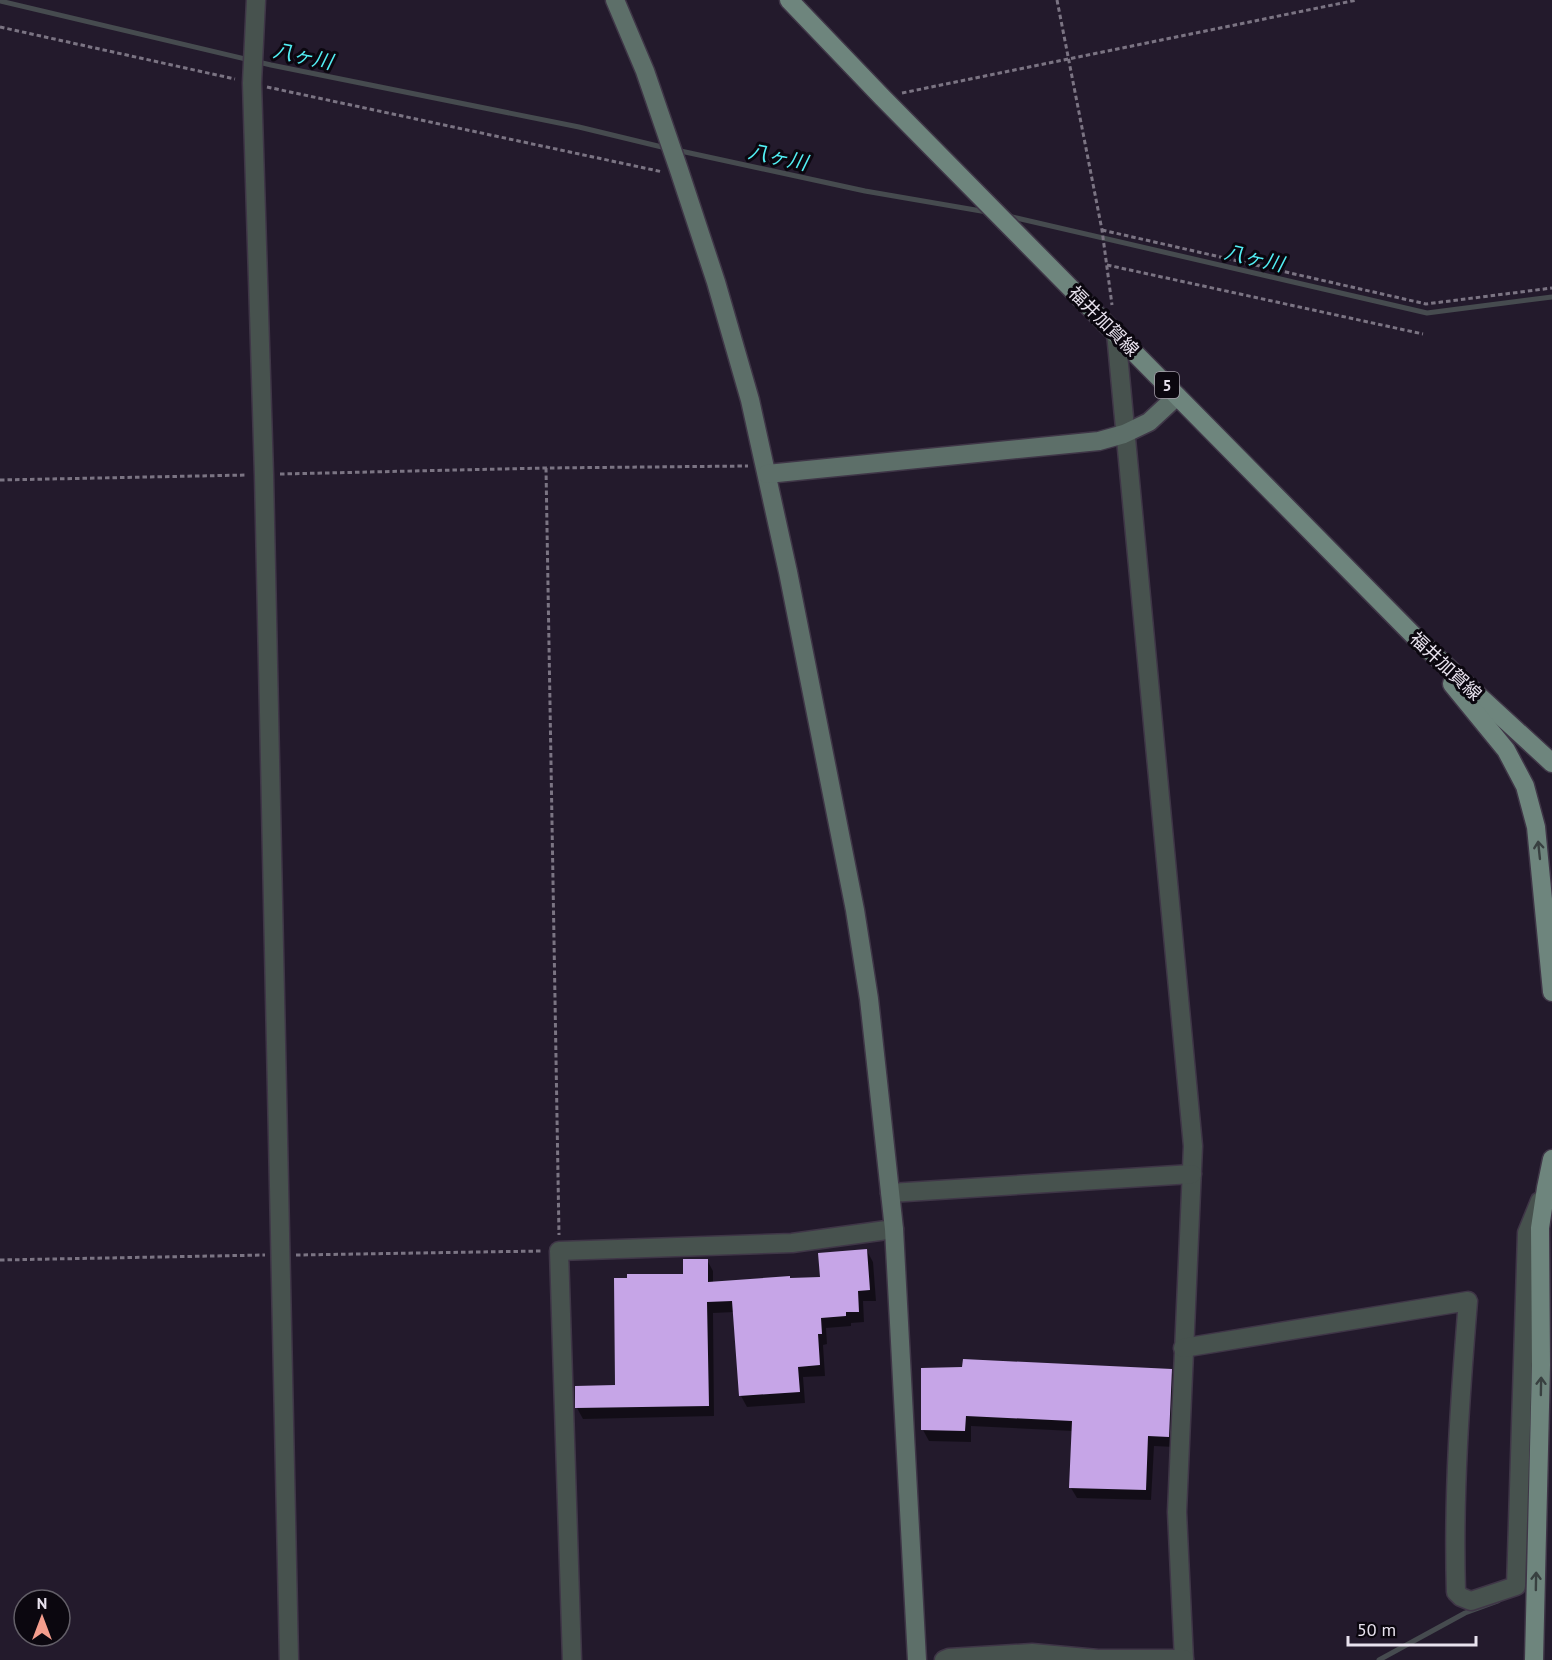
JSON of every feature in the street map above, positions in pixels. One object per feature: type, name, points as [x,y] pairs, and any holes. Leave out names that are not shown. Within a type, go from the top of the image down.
[{"type":"main road","name":"福井加賀線","points":[[789,0],[1419,641],[1552,763]]},
{"type":"main road","points":[[1419,641],[1454,688],[1506,750],[1525,786],[1536,827],[1552,992]]},
{"type":"main road","points":[[1534,1660],[1541,1365],[1540,1228],[1552,1159]]},
{"type":"street","points":[[256,0],[252,83],[264,475],[289,1660]]},
{"type":"street","points":[[615,0],[645,71],[679,170],[716,282],[750,400],[788,572],[855,910],[869,999],[894,1229],[917,1660]]},
{"type":"street","points":[[944,1660],[1032,1653],[1098,1659],[1184,1660],[1177,1512],[1193,1146],[1116,333]]},
{"type":"street","points":[[765,470],[1099,441],[1124,434],[1149,422],[1177,396]]},
{"type":"street","points":[[890,1193],[1192,1174]]},
{"type":"street","points":[[1183,1348],[1468,1301],[1459,1408],[1454,1540],[1456,1592],[1471,1601],[1516,1586],[1527,1233],[1546,1188]]},
{"type":"street","points":[[572,1660],[559,1251],[792,1243],[894,1229]]},
{"type":"path","points":[[1057,0],[1102,230],[1116,333]]},
{"type":"path","points":[[882,97],[1357,0]]},
{"type":"path","points":[[0,27],[662,172],[679,170]]},
{"type":"path","points":[[1102,230],[1426,304],[1552,288]]},
{"type":"path","points":[[1107,265],[1423,334]]},
{"type":"path","points":[[546,468],[559,1251]]},
{"type":"path","points":[[0,480],[546,468],[765,470]]},
{"type":"building","points":[[867,1249],[870,1290],[858,1291],[859,1312],[846,1312],[846,1316],[821,1318],[822,1334],[818,1334],[820,1365],[798,1367],[800,1392],[739,1396],[732,1301],[707,1302],[709,1406],[575,1408],[575,1386],[615,1385],[614,1278],[627,1278],[627,1274],[683,1274],[683,1259],[708,1259],[708,1282],[790,1276],[790,1278],[820,1277],[818,1253]]},
{"type":"building","points":[[963,1359],[1172,1369],[1169,1437],[1148,1436],[1146,1490],[1069,1488],[1072,1421],[966,1416],[965,1431],[921,1430],[921,1368],[962,1367]]},
{"type":"waterway","name":"八ヶ川","points":[[0,1],[271,65],[579,127],[666,148]]},
{"type":"waterway","name":"八ヶ川","points":[[676,150],[865,191],[987,212]]},
{"type":"waterway","name":"八ヶ川","points":[[1008,216],[1427,313],[1552,297]]},
{"type":"waterway","points":[[1379,1660],[1465,1613],[1498,1601]]}]
